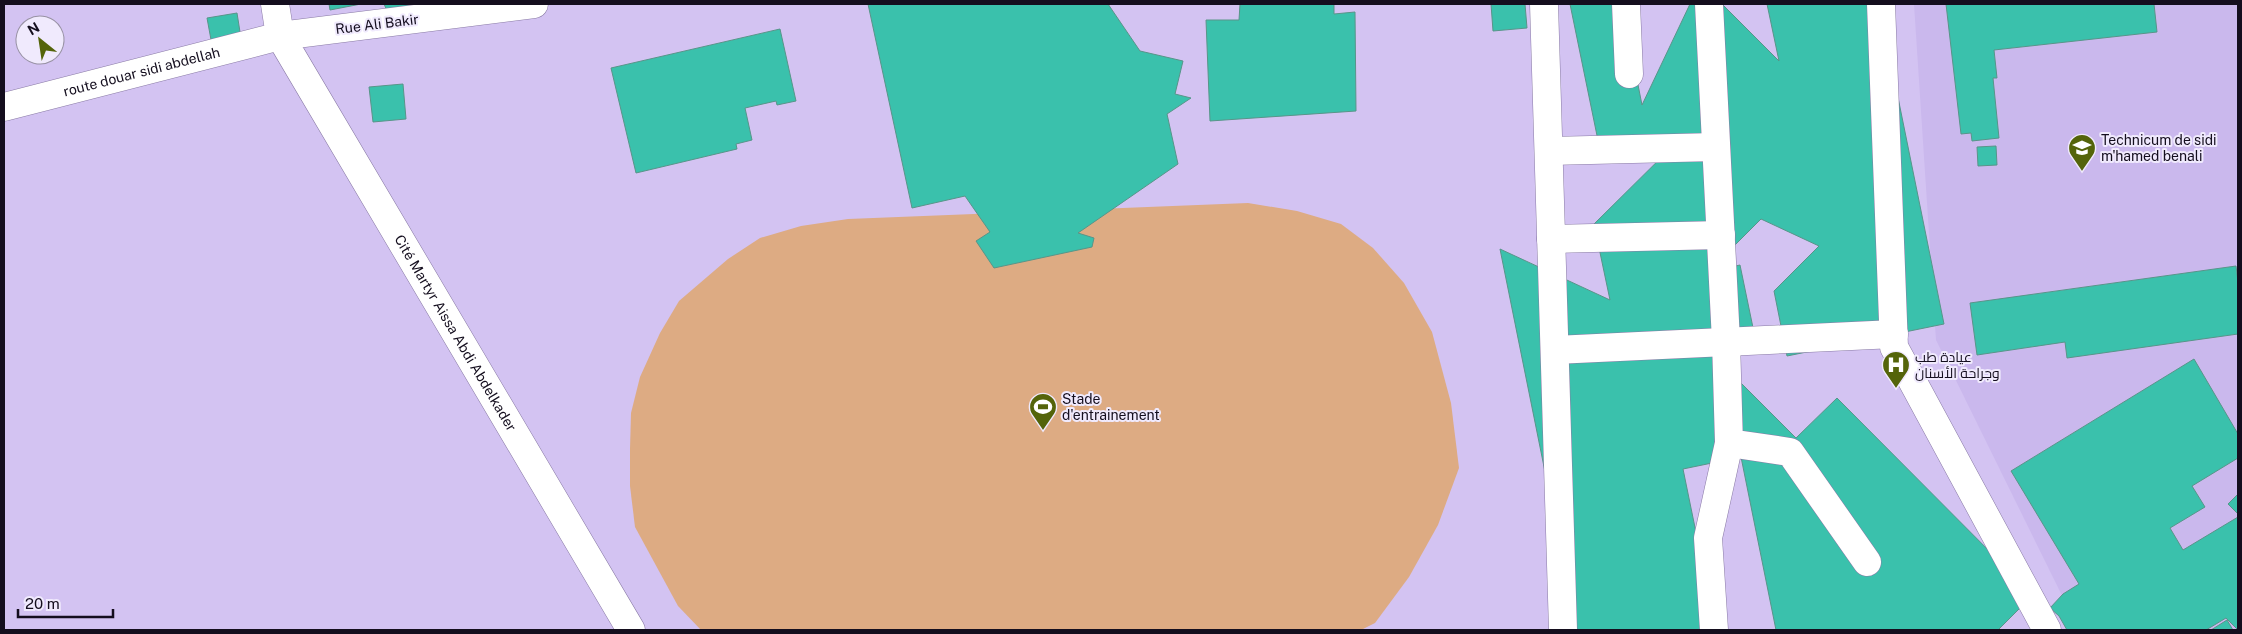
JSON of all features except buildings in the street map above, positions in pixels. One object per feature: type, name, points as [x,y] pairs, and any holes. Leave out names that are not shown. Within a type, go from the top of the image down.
[{"type":"street","points":[[275,4],[280,36]]},
{"type":"street","name":"Rue Ali Bakir","points":[[280,36],[534,4]]},
{"type":"street","points":[[1544,4],[1563,630]]},
{"type":"street","points":[[1626,4],[1628,74]]},
{"type":"street","points":[[1709,4],[1726,341],[1729,443],[1708,538],[1714,630]]},
{"type":"street","points":[[1881,4],[1894,347],[2047,630]]},
{"type":"street","name":"route douar sidi abdellah","points":[[4,107],[280,36]]},
{"type":"street","name":"Cité Martyr Aissa Abdi Abdelkader","points":[[280,36],[630,630]]},
{"type":"street","points":[[1549,151],[1716,147]]},
{"type":"street","points":[[1551,239],[1721,235]]},
{"type":"street","points":[[1554,350],[1894,334]]},
{"type":"street","points":[[1729,443],[1790,452],[1867,562]]},
{"type":"shaded area","name":"Technicum de sidi m'hamed benali","points":[[1914,4],[2238,4],[2238,630],[2079,630],[1936,340]]},
{"type":"shaded area","name":"Stade d'entrainement","points":[[1248,203],[1297,211],[1341,224],[1373,248],[1404,283],[1432,332],[1451,403],[1459,468],[1438,525],[1409,577],[1375,623],[1361,630],[701,630],[678,606],[635,527],[630,486],[631,413],[640,377],[660,333],[679,301],[728,259],[760,238],[801,226],[848,219]]},
{"type":"place","name":"Technicum de sidi m'hamed benali","points":[[2082,172]]},
{"type":"place","name":"عيادة طب وجراحة الأسنان","points":[[1896,389]]},
{"type":"place","name":"Stade d'entrainement","points":[[1043,431]]}]
